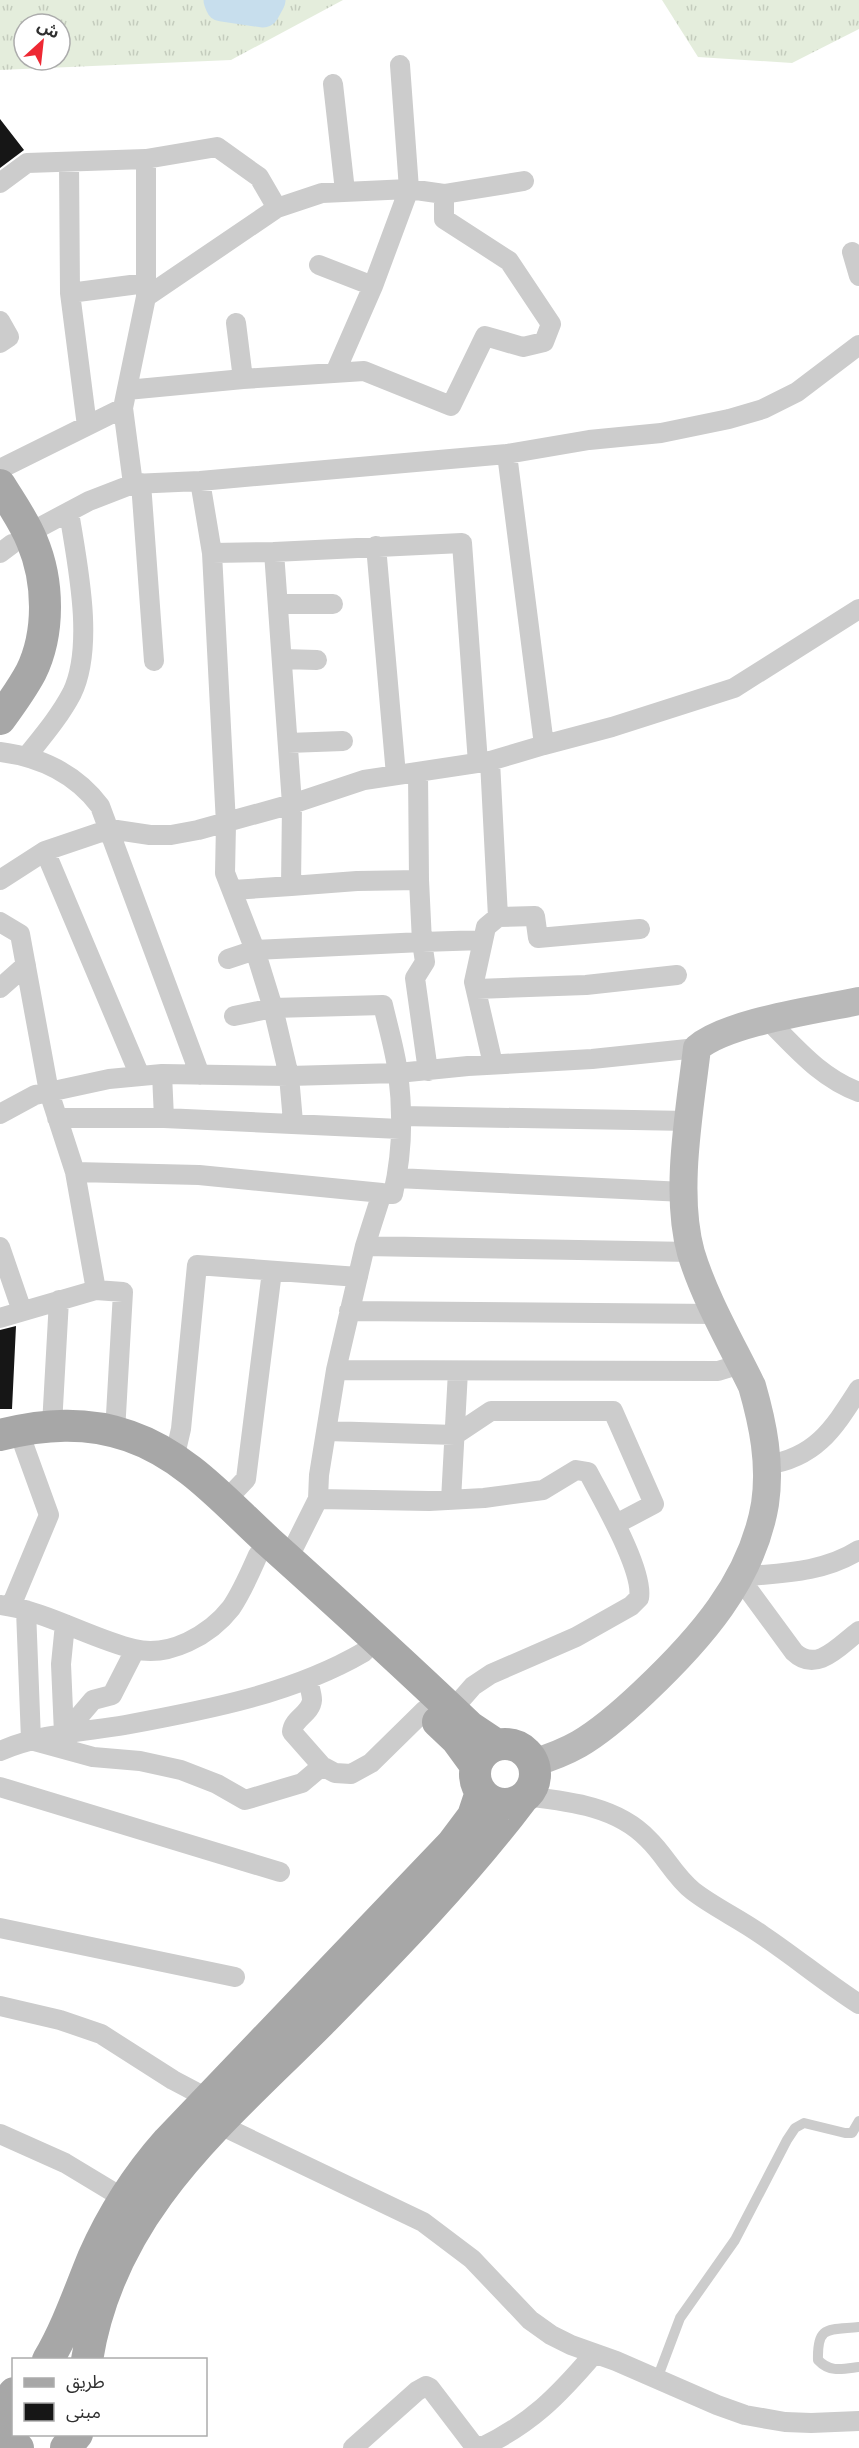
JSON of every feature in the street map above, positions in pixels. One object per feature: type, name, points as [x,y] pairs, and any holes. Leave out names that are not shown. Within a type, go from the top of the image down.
[{"type":"main road","points":[[0,485],[10,538],[19,558],[25,587],[25,628],[19,654],[0,688]]},
{"type":"main road","points":[[0,719],[31,672],[43,636],[45,599],[42,575],[10,538]]},
{"type":"main road","points":[[8,1445],[52,1425],[83,1425],[115,1432],[144,1443],[174,1459],[226,1500],[273,1557],[364,1652],[439,1710],[476,1731],[488,1799],[503,1804],[512,1803],[523,1797]]},
{"type":"main road","points":[[8,1445],[82,1443],[124,1454],[155,1468],[186,1489],[215,1514],[273,1557],[439,1710]]},
{"type":"main road","points":[[49,2358],[104,2234],[123,2198],[156,2155],[213,2111],[325,2018],[477,1857],[532,1788],[535,1778],[533,1763],[526,1752],[519,1747],[506,1744],[484,1767],[473,1816],[452,1844],[213,2111],[136,2225],[100,2305],[87,2358]]},
{"type":"main road","points":[[6,2409],[7,2436],[18,2448]]},
{"type":"street","points":[[335,373],[373,286],[409,189],[400,65]]},
{"type":"street","points":[[333,84],[345,191]]},
{"type":"street","points":[[0,183],[27,164],[146,159],[217,147],[259,177],[277,208]]},
{"type":"street","points":[[146,159],[146,290],[125,399],[137,484],[154,661]]},
{"type":"street","points":[[69,162],[70,293],[87,426]]},
{"type":"street","points":[[70,293],[146,290],[277,208],[322,193],[409,189],[444,194],[524,181]]},
{"type":"street","points":[[0,469],[87,426],[125,399],[243,379],[364,371],[451,406],[485,336],[523,347],[544,342],[551,324],[509,261],[444,219],[444,194]]},
{"type":"street","points":[[852,252],[859,276]]},
{"type":"street","points":[[319,265],[373,286]]},
{"type":"street","points":[[0,321],[9,337],[0,343]]},
{"type":"street","points":[[236,323],[243,379]]},
{"type":"street","points":[[10,538],[89,501],[137,484],[200,481],[507,454],[590,440],[661,433],[738,417],[763,409],[798,392],[859,345]]},
{"type":"street","points":[[507,454],[544,745]]},
{"type":"street","points":[[200,481],[212,553],[225,824],[225,873],[255,950],[273,1008],[289,1076],[292,1122]]},
{"type":"street","points":[[27,756],[57,718],[72,692],[80,671],[83,649],[79,579],[69,512]]},
{"type":"street","points":[[212,553],[462,543],[498,916]]},
{"type":"street","points":[[376,546],[396,775]]},
{"type":"street","points":[[274,552],[292,804],[291,886]]},
{"type":"street","points":[[278,604],[333,604]]},
{"type":"street","points":[[0,880],[45,851],[110,829],[150,835],[171,835],[225,824],[364,780],[484,762],[623,724],[734,688],[859,609]]},
{"type":"street","points":[[282,659],[317,660]]},
{"type":"street","points":[[288,743],[343,741]]},
{"type":"street","points":[[0,752],[27,756],[60,770],[80,783],[100,806],[200,1075]]},
{"type":"street","points":[[418,772],[419,880],[425,962],[415,978],[428,1071]]},
{"type":"street","points":[[45,851],[140,1076]]},
{"type":"street","points":[[233,890],[357,881],[419,880]]},
{"type":"street","points":[[493,1064],[474,981],[486,927],[498,916],[535,916],[538,938],[640,929]]},
{"type":"street","points":[[0,922],[21,934],[49,1092],[75,1172],[96,1290]]},
{"type":"street","points":[[228,959],[255,950],[483,940]]},
{"type":"street","points":[[0,988],[26,965]]},
{"type":"street","points":[[477,989],[586,986],[677,975]]},
{"type":"street","points":[[0,1114],[35,1095],[109,1079],[140,1076],[398,1073],[493,1064],[592,1059],[697,1048],[709,1038],[769,1021],[859,1001]]},
{"type":"street","points":[[75,1172],[199,1175],[393,1194],[397,1178],[400,1122],[398,1073],[383,1005],[273,1008],[234,1016]]},
{"type":"street","points":[[769,1021],[818,1070],[837,1084],[859,1092]]},
{"type":"street","points":[[533,1763],[580,1743],[629,1706],[681,1657],[720,1611],[740,1577],[758,1533],[765,1505],[765,1444],[756,1401],[691,1252],[686,1224],[684,1192],[697,1048]]},
{"type":"street","points":[[162,1074],[164,1118]]},
{"type":"street","points":[[57,1118],[164,1118],[292,1122],[689,1121]]},
{"type":"street","points":[[397,1178],[684,1192]]},
{"type":"street","points":[[12,1607],[135,1650],[159,1651],[171,1648],[193,1639],[223,1617],[318,1499],[319,1475],[336,1370],[365,1246],[382,1193]]},
{"type":"street","points":[[365,1246],[691,1252]]},
{"type":"street","points":[[0,1247],[22,1311]]},
{"type":"street","points":[[174,1459],[181,1429],[197,1265],[358,1277]]},
{"type":"street","points":[[226,1500],[246,1479],[272,1271]]},
{"type":"street","points":[[0,1318],[96,1290],[123,1292],[115,1432]]},
{"type":"street","points":[[52,1425],[59,1300]]},
{"type":"street","points":[[349,1311],[717,1314]]},
{"type":"street","points":[[336,1370],[718,1371],[741,1364]]},
{"type":"street","points":[[451,1500],[458,1371]]},
{"type":"street","points":[[766,1465],[786,1462],[802,1455],[824,1439],[859,1389]]},
{"type":"street","points":[[327,1431],[455,1435],[491,1412],[613,1411],[654,1504],[616,1524]]},
{"type":"street","points":[[8,1445],[49,1515],[12,1607],[31,1740]]},
{"type":"street","points":[[308,1680],[311,1703],[294,1724],[292,1732],[322,1766],[343,1774],[365,1768],[439,1710],[491,1674],[576,1637],[631,1606],[639,1598],[639,1583],[616,1524],[588,1472],[582,1470],[576,1470],[543,1490],[484,1498],[451,1500],[318,1499]]},
{"type":"street","points":[[740,1577],[805,1570],[831,1564],[859,1550]]},
{"type":"street","points":[[740,1577],[794,1652],[803,1659],[808,1661],[824,1658],[859,1631]]},
{"type":"street","points":[[64,1734],[61,1664],[65,1624]]},
{"type":"street","points":[[64,1734],[93,1700],[112,1695],[135,1650]]},
{"type":"street","points":[[0,1750],[31,1740],[187,1712],[308,1680],[364,1652]]},
{"type":"street","points":[[31,1740],[93,1757],[140,1761],[181,1770],[217,1784],[245,1800],[302,1783],[322,1766]]},
{"type":"street","points":[[0,1787],[280,1872]]},
{"type":"street","points":[[523,1797],[580,1804],[631,1825],[648,1838],[671,1869],[695,1892],[762,1934],[859,2004]]},
{"type":"street","points":[[0,1928],[235,1977]]},
{"type":"street","points":[[0,2006],[68,2022],[101,2034],[173,2080],[213,2111],[423,2222],[472,2259],[530,2320],[551,2335],[745,2415],[802,2423],[859,2421]]},
{"type":"street","points":[[0,2134],[65,2163],[123,2198]]},
{"type":"street","points":[[353,2448],[417,2391],[426,2386],[430,2388],[472,2443],[480,2448],[537,2414],[556,2397],[594,2354]]},
{"type":"lane","points":[[657,2379],[680,2318],[735,2240],[782,2148],[795,2128],[804,2123],[852,2133],[859,2121]]},
{"type":"lane","points":[[859,2327],[829,2330],[821,2335],[818,2341],[818,2360],[824,2366],[831,2370],[859,2367]]},
{"type":"green space","points":[[0,0],[343,0],[231,60],[72,67],[72,12],[12,12],[12,69],[0,70]]},
{"type":"green space","points":[[662,0],[859,0],[859,29],[792,63],[698,57]]},
{"type":"building","points":[[0,119],[24,150],[0,168]]},
{"type":"building","points":[[16,1326],[12,1409],[0,1409],[0,1330]]},
{"type":"waterway","points":[[220,0],[222,5],[263,11],[269,0]]}]
